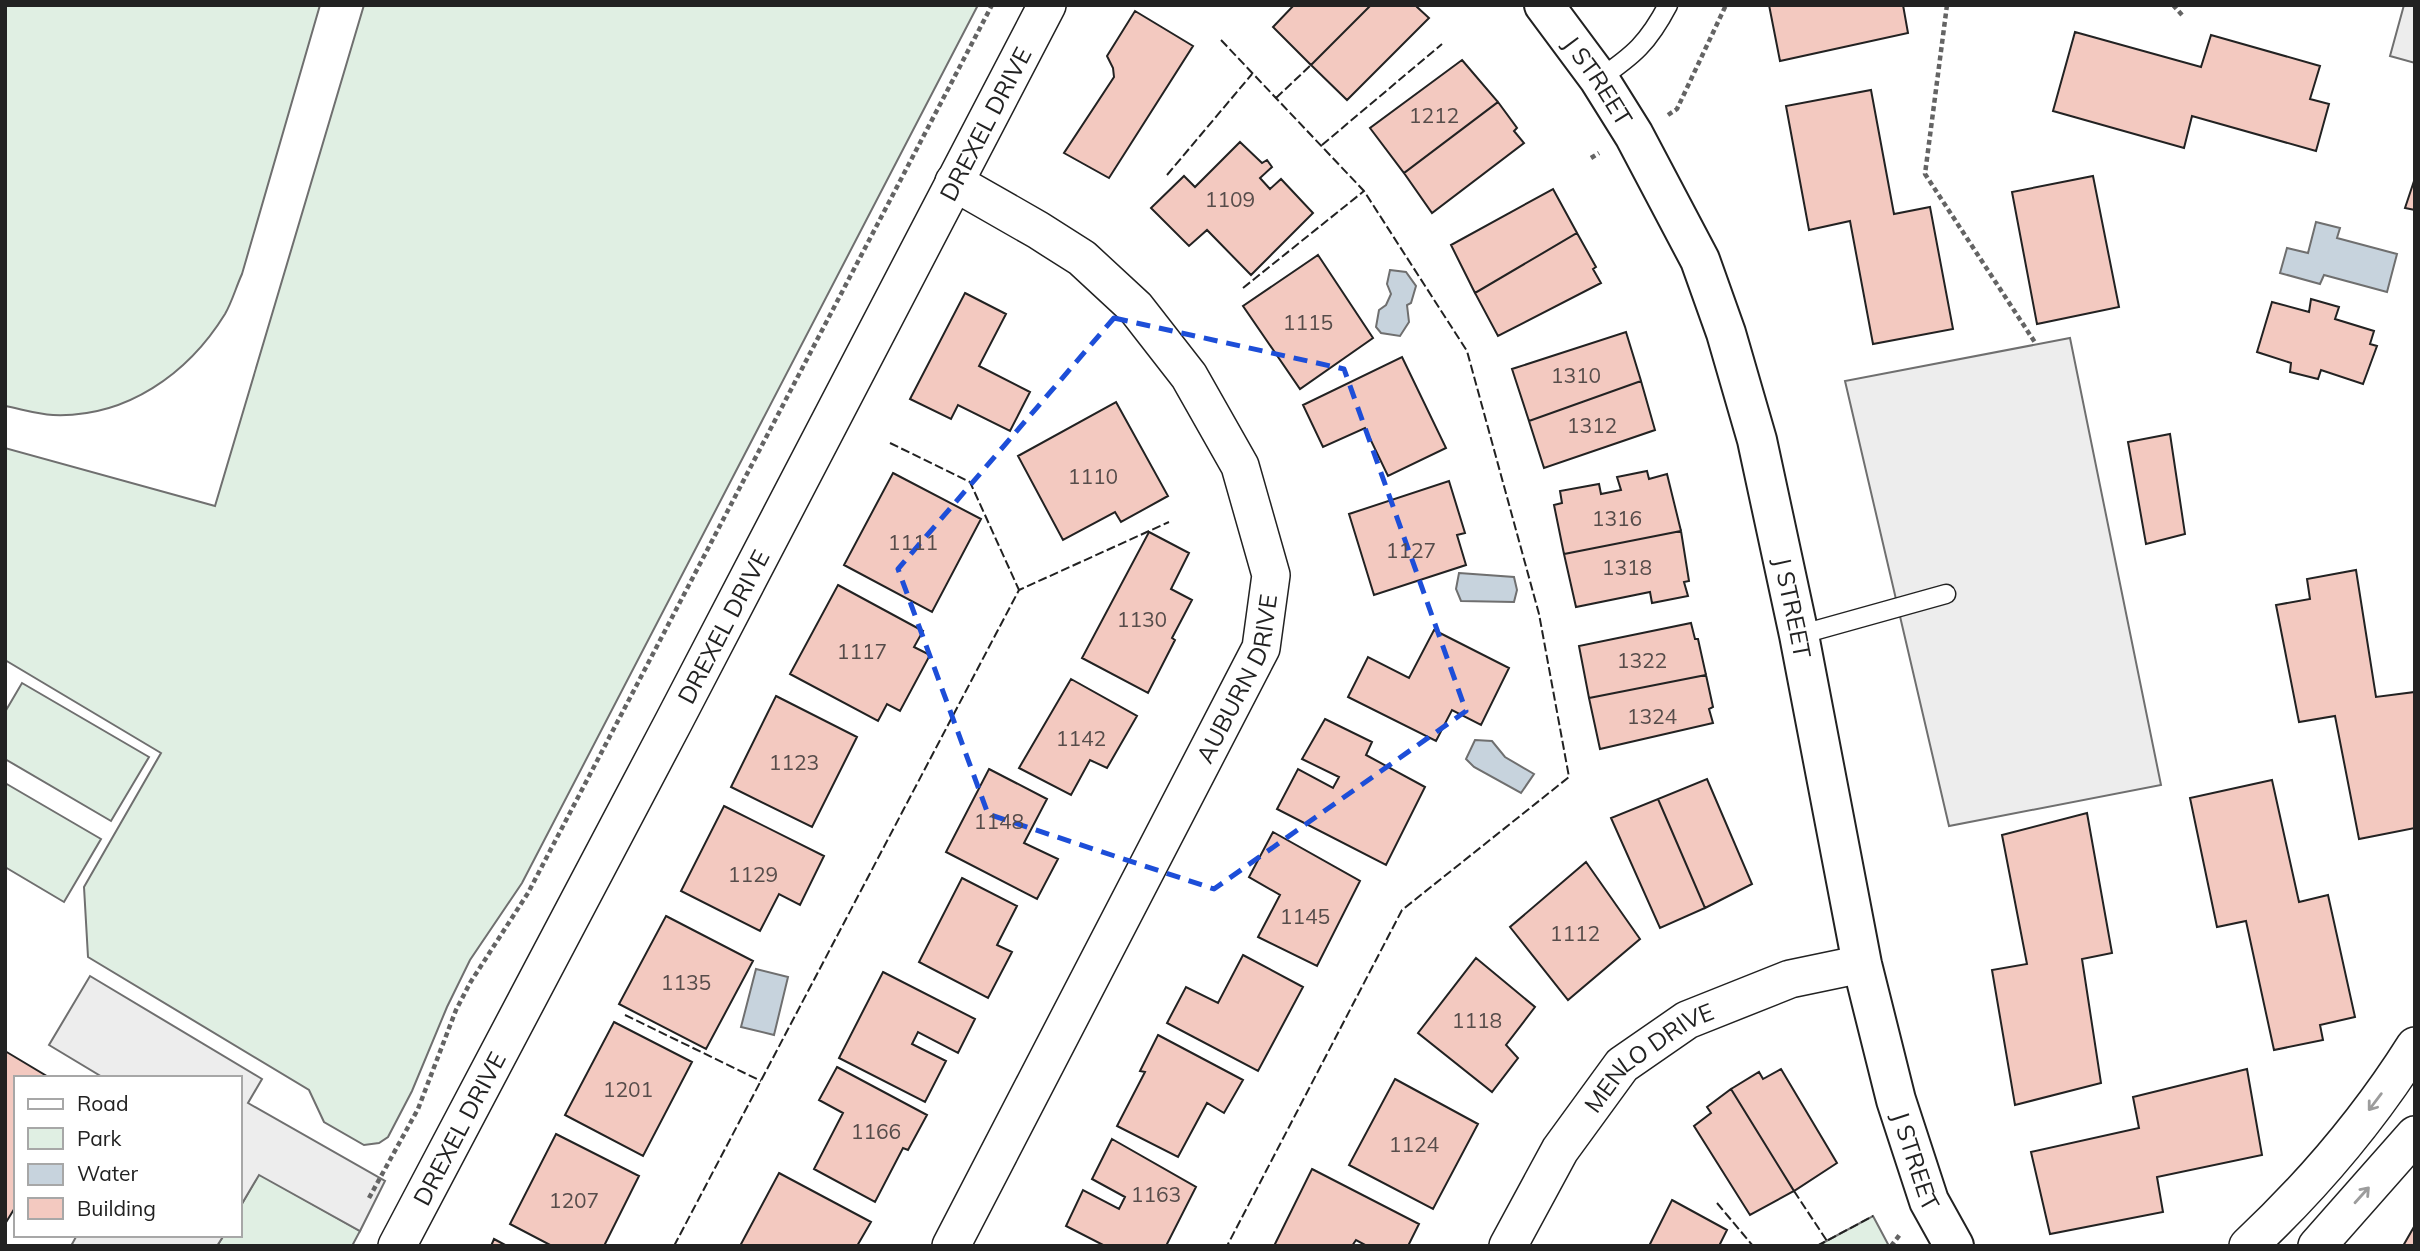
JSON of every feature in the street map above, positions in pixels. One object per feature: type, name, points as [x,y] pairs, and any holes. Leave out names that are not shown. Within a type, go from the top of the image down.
[{"type":"street","name":"DREXEL DRIVE","points":[[397,1246],[674,721],[1046,5]]},
{"type":"street","name":"J STREET","points":[[1544,5],[1599,79],[1634,135],[1704,272],[1726,333],[1757,440],[1799,635],[1862,964],[1896,1100],[1929,1201],[1954,1246]]},
{"type":"street","name":"AUBURN DRIVE","points":[[951,1246],[1261,648],[1271,575],[1240,466],[1189,376],[1136,308],[1082,258],[954,183]]},
{"type":"street","name":"MENLO DRIVE","points":[[1508,1246],[1560,1150],[1622,1065],[1687,1020],[1790,979],[1862,964]]},
{"type":"street","points":[[2248,1246],[2282,1214],[2357,1126],[2415,1046]]},
{"type":"street","points":[[2317,1246],[2415,1135]]},
{"type":"lane","points":[[1599,79],[1641,47],[1653,33],[1668,5]]},
{"type":"lane","points":[[1799,635],[1945,594]]},
{"type":"path","points":[[369,1198],[418,1109],[456,1010],[528,893],[992,5]]},
{"type":"path","points":[[1667,117],[1677,109],[1726,5]]},
{"type":"path","points":[[1947,5],[1925,174],[2036,344]]},
{"type":"path","points":[[2173,5],[2182,15]]},
{"type":"highlighted area","points":[[1114,318],[1344,369],[1466,711],[1214,889],[988,814],[898,569]]},
{"type":"green space","points":[[5,5],[320,5],[242,274],[227,309],[210,336],[174,373],[130,400],[105,409],[80,414],[53,415],[5,406]]},
{"type":"green space","points":[[364,5],[978,5],[522,883],[470,960],[412,1091],[388,1137],[379,1143],[364,1145],[324,1122],[309,1090],[88,957],[84,887],[161,753],[5,660],[5,448],[215,506]]},
{"type":"green space","points":[[22,683],[149,757],[111,821],[5,759],[5,712]]},
{"type":"green space","points":[[5,783],[101,839],[64,902],[5,867]]},
{"type":"green space","points":[[259,1174],[360,1231],[352,1246],[217,1246],[223,1237],[242,1237],[242,1204]]},
{"type":"green space","points":[[1873,1216],[1889,1246],[1817,1246]]},
{"type":"shaded area","points":[[2404,5],[2415,5],[2415,63],[2390,56]]},
{"type":"shaded area","points":[[2070,338],[2161,785],[1949,826],[1845,381]]},
{"type":"shaded area","points":[[90,976],[262,1079],[248,1103],[385,1181],[360,1231],[259,1175],[242,1204],[242,1076],[101,1076],[49,1045]]},
{"type":"shaded area","points":[[76,1237],[223,1237],[217,1246],[71,1246]]},
{"type":"water","points":[[2316,222],[2340,228],[2337,238],[2397,254],[2387,292],[2324,275],[2320,284],[2280,273],[2287,248],[2308,253]]},
{"type":"water","points":[[1390,270],[1406,272],[1416,286],[1411,303],[1407,305],[1409,322],[1400,336],[1381,333],[1376,327],[1379,310],[1386,305],[1391,294],[1387,284]]},
{"type":"water","points":[[1459,573],[1514,577],[1517,590],[1514,602],[1461,601],[1456,589]]},
{"type":"water","points":[[1475,740],[1492,741],[1505,757],[1534,774],[1521,793],[1474,767],[1466,759]]},
{"type":"water","points":[[756,969],[788,977],[774,1035],[741,1027]]},
{"type":"building","points":[[1294,5],[1371,5],[1311,65],[1273,27]]},
{"type":"building","points":[[1371,5],[1418,5],[1429,18],[1347,100],[1311,65]]},
{"type":"building","points":[[1769,5],[1903,5],[1908,33],[1780,61]]},
{"type":"building","points":[[1135,11],[1193,46],[1109,178],[1064,153],[1114,77],[1107,56]]},
{"type":"building","points":[[2075,32],[2201,67],[2211,35],[2320,66],[2310,99],[2329,104],[2316,151],[2192,116],[2184,148],[2053,111]]},
{"type":"building","points":[[1462,60],[1498,102],[1404,173],[1370,128]]},
{"type":"building","points":[[1871,90],[1894,214],[1930,207],[1953,329],[1873,344],[1850,221],[1809,230],[1786,106]]},
{"type":"building","points":[[1498,102],[1517,128],[1514,131],[1524,143],[1432,213],[1404,173]]},
{"type":"building","points":[[1240,142],[1262,163],[1267,160],[1272,167],[1260,178],[1270,189],[1281,179],[1313,213],[1251,275],[1207,230],[1189,246],[1151,208],[1184,176],[1195,187]]},
{"type":"building","points":[[2093,176],[2119,307],[2037,324],[2012,192]]},
{"type":"building","points":[[2415,178],[2415,210],[2405,208]]},
{"type":"building","points":[[1553,189],[1577,233],[1475,293],[1451,245]]},
{"type":"building","points":[[1577,233],[1596,267],[1593,269],[1601,283],[1498,336],[1475,293]]},
{"type":"building","points":[[1318,255],[1373,338],[1300,389],[1243,306]]},
{"type":"building","points":[[965,293],[1006,314],[979,366],[1030,392],[1010,431],[958,405],[951,419],[910,399]]},
{"type":"building","points":[[2311,299],[2339,307],[2335,319],[2374,331],[2370,344],[2377,346],[2363,384],[2321,370],[2318,379],[2290,372],[2291,363],[2257,352],[2272,302],[2309,312]]},
{"type":"building","points":[[1626,332],[1641,381],[1529,421],[1512,369]]},
{"type":"building","points":[[1402,357],[1446,448],[1388,476],[1365,428],[1323,447],[1303,405]]},
{"type":"building","points":[[1641,381],[1655,430],[1544,468],[1529,421]]},
{"type":"building","points":[[1116,402],[1168,496],[1121,522],[1115,512],[1063,540],[1018,456]]},
{"type":"building","points":[[2170,434],[2185,534],[2146,544],[2128,442]]},
{"type":"building","points":[[1647,471],[1649,479],[1667,474],[1681,531],[1564,554],[1554,505],[1562,503],[1560,491],[1599,484],[1601,494],[1621,490],[1617,477]]},
{"type":"building","points":[[893,473],[981,519],[932,612],[844,565]]},
{"type":"building","points":[[1449,481],[1465,533],[1457,535],[1466,565],[1374,595],[1349,514]]},
{"type":"building","points":[[1681,531],[1689,581],[1684,582],[1688,596],[1652,603],[1650,592],[1576,607],[1564,554]]},
{"type":"building","points":[[1149,532],[1189,553],[1171,589],[1192,600],[1148,693],[1082,658]]},
{"type":"building","points":[[2356,570],[2376,697],[2415,692],[2415,828],[2359,839],[2335,716],[2299,722],[2276,605],[2310,599],[2307,579]]},
{"type":"building","points":[[838,585],[923,631],[914,647],[930,655],[900,711],[887,704],[878,721],[790,674]]},
{"type":"building","points":[[1691,623],[1695,639],[1698,639],[1706,675],[1589,698],[1579,646]]},
{"type":"building","points":[[1434,630],[1509,668],[1481,725],[1452,710],[1436,741],[1348,697],[1368,657],[1409,678]]},
{"type":"building","points":[[1706,675],[1713,707],[1709,709],[1713,723],[1600,749],[1589,698]]},
{"type":"building","points":[[1071,679],[1137,716],[1107,768],[1090,760],[1071,795],[1019,768]]},
{"type":"building","points":[[776,696],[857,737],[812,827],[731,787]]},
{"type":"building","points":[[1325,719],[1372,742],[1366,755],[1425,787],[1386,865],[1277,809],[1298,769],[1333,788],[1339,777],[1302,759]]},
{"type":"building","points":[[989,769],[1047,799],[1024,843],[1058,859],[1037,899],[946,852]]},
{"type":"building","points":[[1707,779],[1752,884],[1705,908],[1658,799]]},
{"type":"building","points":[[2272,780],[2299,902],[2328,895],[2355,1017],[2320,1025],[2323,1040],[2274,1050],[2246,921],[2217,927],[2190,798]]},
{"type":"building","points":[[1658,799],[1705,908],[1660,928],[1611,818]]},
{"type":"building","points":[[724,806],[824,856],[800,905],[779,894],[760,931],[681,891]]},
{"type":"building","points":[[2087,813],[2112,953],[2082,959],[2101,1083],[2015,1105],[1992,970],[2027,964],[2002,835]]},
{"type":"building","points":[[1273,832],[1360,881],[1317,966],[1258,937],[1280,895],[1249,877]]},
{"type":"building","points":[[1586,862],[1640,939],[1568,1000],[1510,927]]},
{"type":"building","points":[[962,878],[1017,906],[997,945],[1012,952],[988,998],[919,962]]},
{"type":"building","points":[[666,916],[753,961],[706,1049],[619,1004]]},
{"type":"building","points":[[1243,955],[1303,987],[1258,1071],[1167,1023],[1186,987],[1218,1003]]},
{"type":"building","points":[[1476,958],[1535,1007],[1506,1045],[1518,1058],[1492,1092],[1418,1033]]},
{"type":"building","points":[[883,972],[975,1019],[958,1053],[918,1032],[912,1044],[946,1061],[925,1102],[839,1058]]},
{"type":"building","points":[[614,1022],[692,1062],[643,1156],[565,1115]]},
{"type":"building","points":[[1158,1035],[1243,1080],[1224,1113],[1207,1103],[1178,1157],[1117,1126],[1145,1072],[1140,1071]]},
{"type":"building","points":[[5,1051],[47,1076],[14,1076],[14,1209],[5,1224]]},
{"type":"building","points":[[837,1067],[927,1115],[908,1150],[903,1148],[875,1202],[814,1169],[843,1113],[819,1100]]},
{"type":"building","points":[[1781,1069],[1837,1163],[1794,1191],[1731,1089],[1759,1072],[1763,1079]]},
{"type":"building","points":[[2247,1069],[2262,1155],[2157,1177],[2163,1212],[2050,1234],[2031,1152],[2139,1128],[2133,1097]]},
{"type":"building","points":[[1395,1079],[1478,1124],[1433,1209],[1349,1165]]},
{"type":"building","points":[[1731,1089],[1794,1191],[1750,1215],[1694,1126],[1711,1113],[1707,1107]]},
{"type":"building","points":[[556,1134],[639,1176],[604,1246],[552,1246],[510,1224]]},
{"type":"building","points":[[1112,1139],[1196,1187],[1166,1246],[1105,1246],[1066,1226],[1083,1190],[1119,1209],[1125,1197],[1092,1179]]},
{"type":"building","points":[[1312,1169],[1419,1224],[1408,1246],[1367,1246],[1356,1240],[1352,1246],[1274,1246]]},
{"type":"building","points":[[779,1173],[871,1222],[857,1246],[740,1246]]},
{"type":"building","points":[[1672,1200],[1727,1230],[1719,1246],[1649,1246]]},
{"type":"building","points":[[2415,1225],[2415,1246],[2403,1246]]},
{"type":"building","points":[[494,1239],[507,1246],[491,1246]]},
{"type":"fence","points":[[1221,40],[1364,191],[1467,351],[1539,614],[1569,777],[1402,910],[1227,1246]]},
{"type":"fence","points":[[1322,145],[1442,44]]},
{"type":"fence","points":[[1276,98],[1311,65]]},
{"type":"fence","points":[[1167,175],[1252,74]]},
{"type":"fence","points":[[1243,288],[1364,191]]},
{"type":"fence","points":[[890,443],[970,482],[1019,590]]},
{"type":"fence","points":[[674,1246],[1019,590],[1169,522]]},
{"type":"fence","points":[[625,1015],[761,1081]]},
{"type":"fence","points":[[1794,1191],[1827,1241]]},
{"type":"fence","points":[[1717,1203],[1753,1246]]},
{"type":"fence","points":[[1817,1246],[1873,1216]]}]
